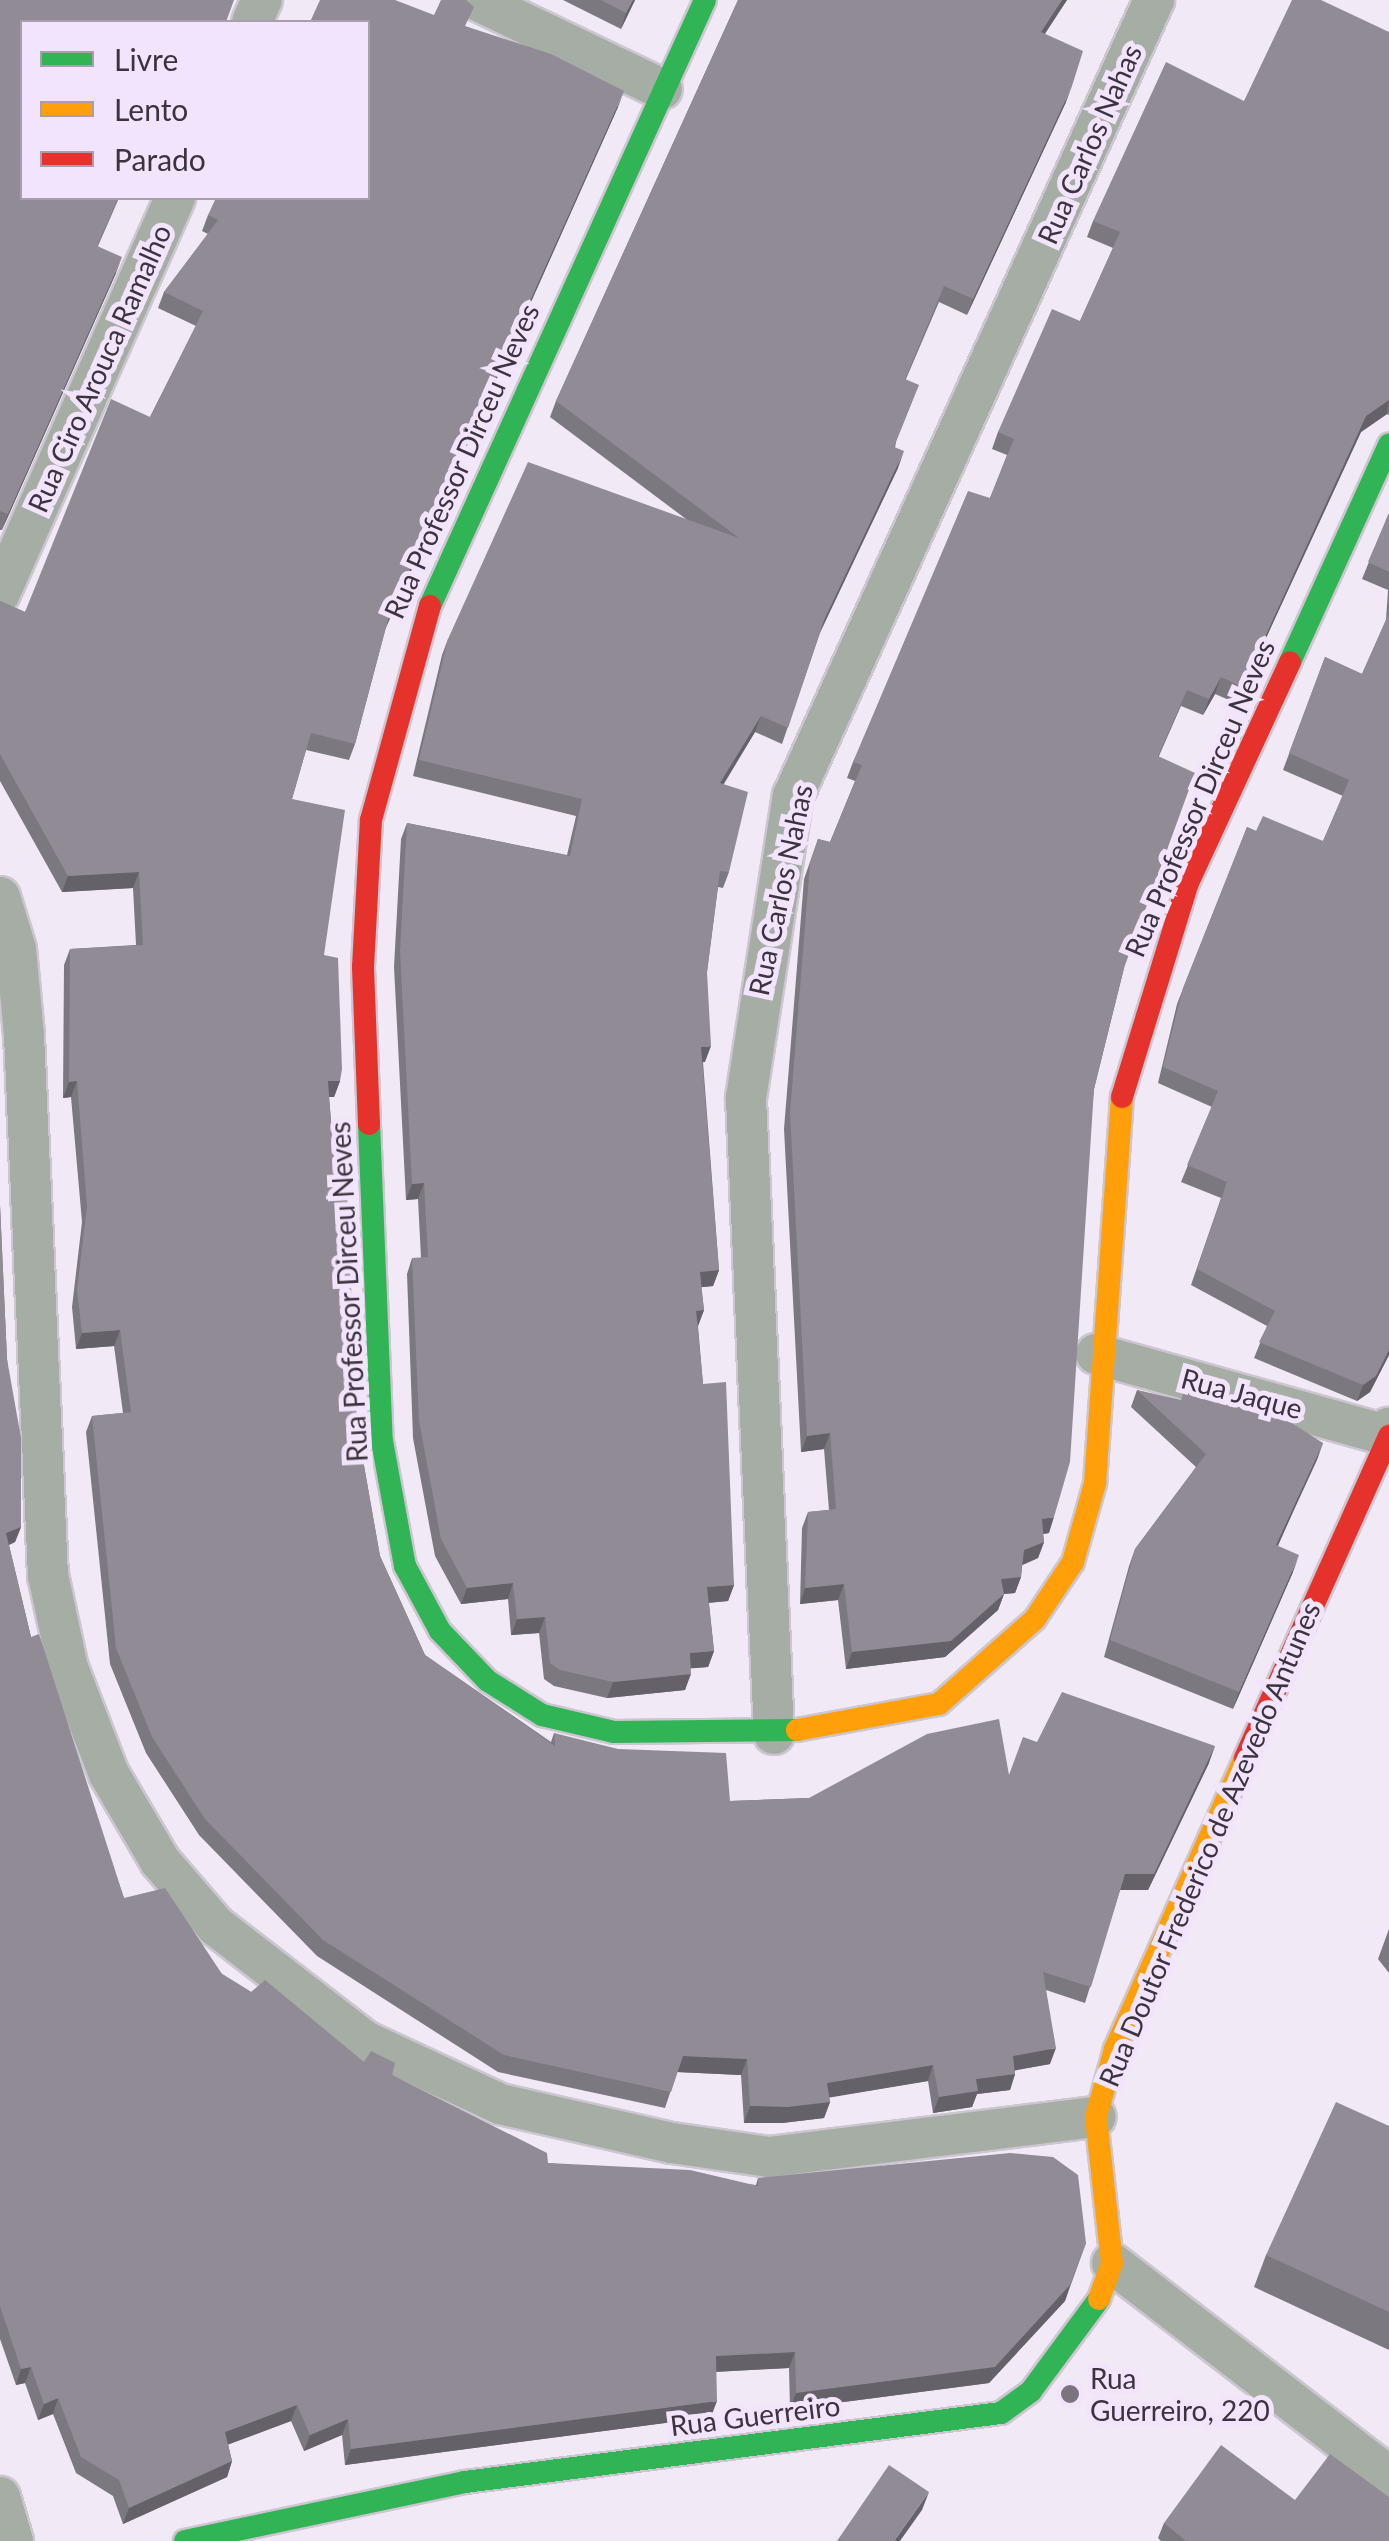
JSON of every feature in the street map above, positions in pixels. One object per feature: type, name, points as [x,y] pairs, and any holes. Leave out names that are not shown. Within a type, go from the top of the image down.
[{"type":"street","points":[[476,0],[662,89]]},
{"type":"street","name":"Rua Professor Dirceu Neves","points":[[705,0],[456,540],[385,738],[363,967],[382,1440],[405,1566],[440,1631],[488,1681],[542,1715],[614,1732],[774,1734],[938,1704],[1035,1619],[1073,1562],[1096,1483],[1096,1354],[1118,1113],[1147,994],[1188,883],[1389,445]]},
{"type":"street","name":"Rua Carlos Nahas","points":[[774,1734],[746,1098],[793,796],[1154,0]]},
{"type":"street","name":"Rua Ciro Arouca Ramalho","points":[[0,593],[173,200]]},
{"type":"street","name":"Rua Doutor Frederico de Azevedo Antunes","points":[[0,897],[16,949],[24,1034],[48,1575],[68,1668],[109,1774],[160,1861],[216,1926],[365,2041],[500,2104],[672,2143],[769,2157],[1096,2117],[1115,2048],[1388,1433]]},
{"type":"street","name":"Rua Jaque","points":[[1096,1354],[1388,1433]]},
{"type":"street","name":"Rua Guerreiro","points":[[185,2541],[466,2482],[1001,2414],[1092,2317],[1112,2263],[1096,2117]]},
{"type":"street","points":[[1112,2263],[1389,2476]]},
{"type":"street","points":[[0,2497],[12,2541]]},
{"type":"building","points":[[0,0],[234,0],[227,20],[20,20],[20,200],[117,200],[97,246],[122,257],[8,514],[0,511]]},
{"type":"building","points":[[320,0],[395,0],[434,15],[441,0],[466,0],[474,7],[465,26],[551,54],[624,91],[389,616],[355,744],[311,733],[292,799],[345,810],[324,955],[338,958],[342,1069],[340,1081],[328,1081],[334,1165],[346,1165],[357,1426],[380,1556],[425,1655],[555,1746],[554,1733],[618,1749],[726,1753],[730,1801],[809,1798],[927,1734],[999,1719],[1009,1775],[1023,1737],[1037,1742],[1062,1692],[1215,1746],[1154,1874],[1125,1874],[1091,1987],[1043,1972],[1056,2048],[1013,2056],[1015,2074],[976,2079],[978,2091],[939,2097],[933,2065],[827,2083],[830,2102],[750,2106],[747,2059],[683,2056],[671,2092],[504,2055],[323,1940],[205,1819],[152,1737],[116,1648],[92,1416],[131,1412],[120,1330],[82,1333],[77,1290],[87,1206],[77,1081],[69,1082],[70,949],[143,945],[139,872],[68,876],[0,754],[0,601],[25,612],[111,399],[150,417],[203,311],[164,292],[218,220],[208,215],[215,200],[370,200],[370,20],[311,20]]},
{"type":"building","points":[[601,0],[633,0],[626,13]]},
{"type":"building","points":[[738,0],[1062,0],[1041,32],[1083,51],[1072,86],[973,299],[944,286],[905,379],[919,385],[894,447],[904,451],[824,620],[788,728],[761,716],[720,783],[748,792],[729,872],[720,871],[707,972],[711,1046],[701,1047],[719,1270],[700,1272],[704,1310],[696,1311],[703,1384],[726,1382],[734,1585],[707,1587],[714,1651],[690,1653],[691,1674],[613,1682],[560,1670],[550,1663],[545,1617],[517,1619],[513,1583],[467,1588],[441,1539],[419,1421],[412,1258],[428,1257],[424,1183],[412,1184],[400,951],[407,823],[570,856],[582,799],[419,760],[448,639],[528,462],[739,538],[556,401]]},
{"type":"building","points":[[1292,0],[1321,0],[1389,32],[1389,400],[1366,416],[1242,687],[1221,677],[1209,699],[1187,690],[1158,756],[1195,773],[1124,968],[1094,1089],[1070,1462],[1054,1517],[1042,1519],[1044,1542],[1024,1550],[1021,1577],[1001,1579],[1004,1594],[951,1641],[852,1652],[844,1584],[805,1588],[808,1512],[836,1509],[830,1433],[807,1436],[790,1113],[810,863],[818,839],[830,842],[862,765],[853,762],[968,491],[990,498],[1014,439],[998,432],[1052,309],[1080,321],[1120,232],[1093,221],[1166,62],[1244,101]]},
{"type":"building","points":[[1389,513],[1389,572],[1368,562]]},
{"type":"building","points":[[1389,613],[1389,1350],[1376,1376],[1363,1385],[1259,1342],[1275,1311],[1197,1269],[1227,1182],[1187,1165],[1218,1091],[1163,1067],[1183,988],[1247,827],[1256,831],[1263,816],[1323,841],[1349,780],[1289,753],[1325,657],[1362,674]]},
{"type":"building","points":[[0,1205],[7,1359],[21,1438],[21,1527],[6,1533],[31,1637],[39,1634],[124,1898],[165,1888],[222,1974],[251,1992],[265,1980],[364,2062],[371,2051],[395,2063],[392,2075],[547,2153],[548,2163],[690,2170],[758,2186],[758,2178],[1010,2153],[1053,2157],[1078,2175],[1086,2243],[1070,2285],[995,2367],[796,2393],[795,2352],[716,2356],[717,2401],[351,2449],[348,2419],[310,2435],[297,2405],[225,2432],[232,2461],[129,2508],[119,2480],[81,2457],[58,2398],[44,2404],[31,2367],[21,2369],[0,2306]]},
{"type":"building","points":[[1137,1390],[1181,1400],[1184,1390],[1282,1417],[1323,1443],[1276,1545],[1299,1555],[1239,1692],[1110,1640],[1135,1549],[1206,1454]]},
{"type":"building","points":[[1336,2102],[1389,2126],[1389,2312],[1266,2255]]},
{"type":"building","points":[[1221,2445],[1295,2500],[1330,2454],[1389,2497],[1389,2541],[1186,2541],[1164,2523]]},
{"type":"building","points":[[889,2465],[929,2492],[894,2541],[837,2541]]},
{"type":"traffic: fast","points":[[430,606],[705,0]]},
{"type":"traffic: fast","points":[[1290,662],[1389,445]]},
{"type":"traffic: fast","points":[[369,1124],[382,1441],[405,1566],[440,1631],[488,1681],[542,1715],[614,1732],[797,1730]]},
{"type":"traffic: fast","points":[[185,2541],[465,2482],[1001,2413],[1031,2391],[1099,2299]]},
{"type":"traffic: slow","points":[[797,1730],[939,1704],[1035,1619],[1073,1562],[1095,1483],[1122,1097]]},
{"type":"traffic: slow","points":[[1099,2299],[1112,2263],[1096,2117],[1115,2049],[1245,1758]]},
{"type":"traffic: jam","points":[[369,1124],[363,967],[371,820],[430,606]]},
{"type":"traffic: jam","points":[[1122,1097],[1188,883],[1290,662]]},
{"type":"traffic: jam","points":[[1245,1758],[1389,1436]]},
{"type":"place","name":"Rua Guerreiro, 220","points":[[1070,2394]]}]
